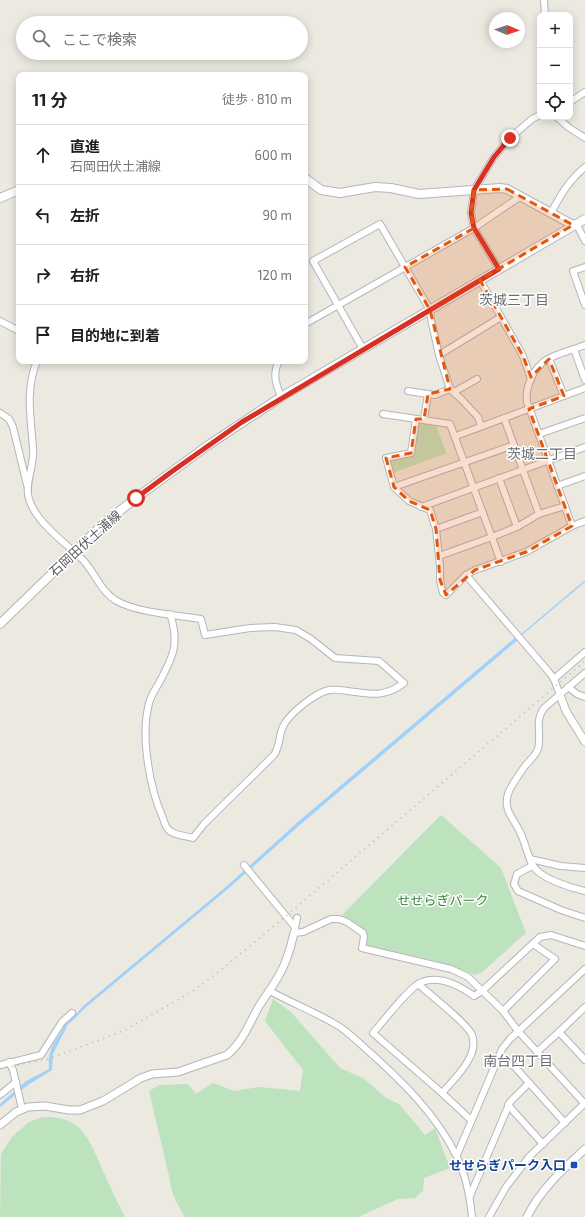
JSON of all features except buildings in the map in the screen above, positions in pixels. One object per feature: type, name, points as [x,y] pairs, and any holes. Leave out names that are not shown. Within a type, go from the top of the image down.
[{"type":"main road","points":[[308,180],[321,190],[333,193],[382,187],[419,194],[500,188],[507,189],[550,213],[574,224]]},
{"type":"main road","points":[[0,198],[16,191]]},
{"type":"main road","name":"石岡田伏土浦線","points":[[0,624],[102,525],[167,474],[236,426],[281,397],[574,224],[585,219]]},
{"type":"street","points":[[544,0],[545,12]]},
{"type":"street","points":[[573,100],[585,92]]},
{"type":"street","points":[[499,269],[474,228],[471,213],[474,190],[494,157],[510,138],[537,116]]},
{"type":"street","points":[[560,120],[585,138]]},
{"type":"street","points":[[550,213],[565,187],[577,173],[585,167]]},
{"type":"street","points":[[308,322],[474,228],[521,196]]},
{"type":"street","points":[[363,349],[313,260],[380,224],[430,310],[439,355],[452,391],[478,417],[481,426]]},
{"type":"street","points":[[574,224],[585,241]]},
{"type":"street","points":[[585,267],[573,271],[585,305]]},
{"type":"street","points":[[480,280],[523,356],[531,379]]},
{"type":"street","points":[[439,355],[501,317]]},
{"type":"street","points":[[0,321],[16,329]]},
{"type":"street","points":[[572,526],[527,402],[527,391],[531,379],[544,362],[585,345]]},
{"type":"street","points":[[574,349],[585,380]]},
{"type":"street","points":[[550,359],[564,396]]},
{"type":"street","points":[[36,364],[32,373],[29,398],[34,455],[28,488],[28,499],[36,514],[73,552],[83,560],[104,592],[116,600],[135,608],[201,619],[204,635],[250,628],[275,627],[296,630],[311,639],[334,658],[379,661],[404,683],[394,690],[374,694],[329,690],[299,708],[285,723],[280,733],[278,750],[274,755],[204,824],[193,838],[172,833],[168,829],[159,810],[149,777],[146,734],[147,708],[173,652],[176,638],[170,614]]},
{"type":"street","points":[[278,364],[274,377],[281,397]]},
{"type":"street","points":[[408,391],[436,394],[452,391],[477,379]]},
{"type":"street","points":[[456,436],[585,388]]},
{"type":"street","points":[[424,420],[428,394]]},
{"type":"street","points":[[0,412],[9,419],[11,423],[28,488]]},
{"type":"street","points":[[383,414],[450,424],[456,436],[501,562]]},
{"type":"street","points":[[504,418],[539,514]]},
{"type":"street","points":[[539,434],[585,418]]},
{"type":"street","points":[[416,419],[412,453],[386,458],[394,487],[409,501],[430,510],[436,529],[440,580],[443,593],[446,595],[466,575],[475,570],[526,552],[572,526],[585,521]]},
{"type":"street","points":[[394,487],[514,445]]},
{"type":"street","points":[[422,507],[585,447]]},
{"type":"street","points":[[499,478],[517,527]]},
{"type":"street","points":[[557,486],[584,478]]},
{"type":"street","points":[[439,556],[517,527],[539,514],[565,506]]},
{"type":"street","points":[[436,529],[483,512]]},
{"type":"street","points":[[466,575],[554,679],[566,711],[585,742]]},
{"type":"street","points":[[554,679],[585,652]]},
{"type":"street","points":[[585,673],[540,712],[538,718],[539,744],[537,751],[523,768],[508,794],[506,804],[509,814],[522,835],[532,866],[548,878],[585,891]]},
{"type":"street","points":[[568,687],[585,697]]},
{"type":"street","points":[[530,859],[561,866],[585,868]]},
{"type":"street","points":[[532,866],[517,874],[514,884],[518,891],[561,910],[585,918]]},
{"type":"street","points":[[246,868],[295,930],[303,932],[331,919],[343,920],[362,933],[364,936],[362,948],[451,969],[468,977],[503,1011],[518,1031],[538,1051],[585,1104],[529,1157],[506,1187],[490,1217]]},
{"type":"street","points":[[0,1125],[6,1119],[22,1109],[35,1106],[80,1110],[103,1101],[141,1078],[152,1074],[178,1072],[227,1055],[233,1050],[244,1035],[258,1008],[270,991],[285,964],[297,918]]},
{"type":"street","points":[[471,1120],[373,1033],[418,984],[428,980],[444,981],[455,985],[474,996],[482,991],[540,937],[551,935],[585,946]]},
{"type":"street","points":[[503,1011],[555,959],[533,944]]},
{"type":"street","points":[[456,1156],[502,1049],[518,1031],[585,969]]},
{"type":"street","points":[[418,984],[454,1015],[473,1036],[474,1042],[470,1058],[442,1093]]},
{"type":"street","points":[[270,991],[294,1004],[323,1016],[336,1024],[382,1063],[410,1092],[436,1123],[456,1156],[470,1196],[472,1217]]},
{"type":"street","points":[[538,1051],[585,1007]]},
{"type":"street","points":[[0,1065],[41,1055],[62,1022],[72,1013]]},
{"type":"street","points":[[559,1032],[585,1060]]},
{"type":"street","points":[[498,1060],[514,1066],[565,1123]]},
{"type":"street","points":[[9,1062],[22,1109]]},
{"type":"street","points":[[0,1095],[16,1083]]},
{"type":"street","points":[[470,1196],[508,1105],[529,1083]]},
{"type":"street","points":[[508,1105],[543,1144]]},
{"type":"street","points":[[526,1217],[558,1174],[585,1149]]},
{"type":"highlighted area","points":[[507,189],[573,225],[480,280],[523,356],[531,377],[549,359],[564,396],[529,409],[572,526],[526,552],[475,570],[446,595],[440,580],[436,529],[430,510],[409,501],[394,487],[386,458],[411,453],[416,419],[424,419],[428,394],[450,389],[430,310],[405,267],[474,228],[471,213],[474,190]]},
{"type":"green space","points":[[419,422],[436,425],[446,452],[445,454],[395,472],[393,471],[390,461],[391,459],[413,454],[417,423]]},
{"type":"green space","name":"せせらぎパーク","points":[[441,815],[501,868],[526,933],[481,973],[475,975],[435,961],[366,945],[367,932],[342,915]]},
{"type":"green space","points":[[273,999],[291,1012],[340,1068],[363,1078],[386,1098],[399,1104],[425,1135],[435,1128],[450,1168],[424,1178],[423,1191],[415,1198],[398,1199],[358,1217],[185,1217],[171,1187],[149,1091],[159,1085],[188,1084],[196,1094],[213,1083],[234,1091],[259,1087],[300,1091],[303,1070],[265,1021]]},
{"type":"green space","points":[[43,1117],[66,1120],[74,1124],[82,1131],[93,1150],[125,1217],[0,1217],[1,1154],[12,1137],[29,1122]]},
{"type":"water","points":[[517,636],[520,638],[301,824],[229,888],[85,1008],[68,1025],[61,1038],[53,1054],[52,1070],[28,1085],[0,1107],[0,1104],[26,1081],[49,1069],[49,1055],[55,1041],[83,1006],[227,886],[299,821]]},
{"type":"waterway","points":[[521,635],[585,581]]},
{"type":"waterway","points":[[61,1034],[66,1024],[77,1014]]},
{"type":"railway","points":[[0,1069],[48,1059],[125,1030],[193,991],[221,970],[286,916],[585,661]]},
{"type":"place","name":"せせらぎパーク入口","points":[[574,1165]]},
{"type":"district","name":"茨城三丁目","points":[[514,300]]},
{"type":"district","name":"茨城二丁目","points":[[542,454]]},
{"type":"district","name":"南台四丁目","points":[[518,1061]]},
{"type":"route","points":[[136,498],[207,446],[281,397],[499,269],[474,228],[471,213],[474,190],[494,157],[510,138]]}]
